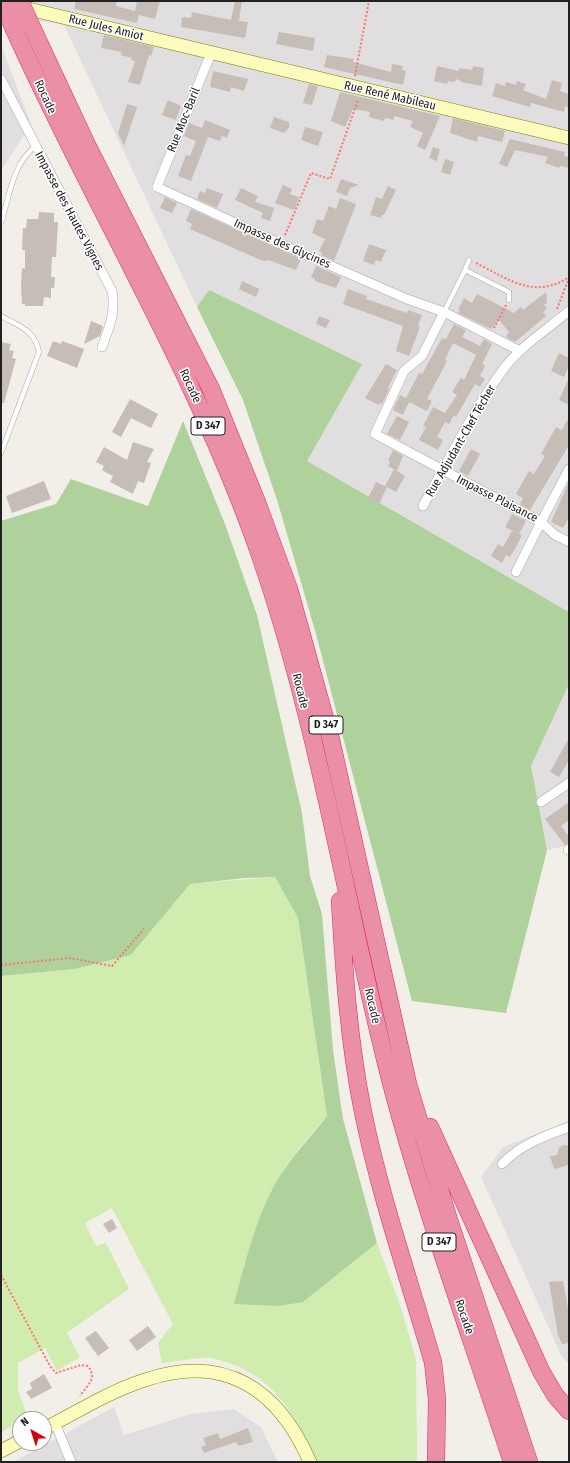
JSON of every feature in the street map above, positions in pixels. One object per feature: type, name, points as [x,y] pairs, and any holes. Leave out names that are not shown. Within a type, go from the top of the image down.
[{"type":"highway","name":"Rocade","points":[[2,1],[72,153],[195,397],[244,512],[264,568],[290,653],[337,847],[376,1020],[403,1125],[437,1238],[512,1462]]},
{"type":"highway","name":"D 347","points":[[20,1],[103,179],[211,389],[258,505],[289,589],[330,740],[408,1084],[448,1217],[529,1462]]},
{"type":"highway","points":[[337,847],[343,948],[357,1076],[376,1165],[433,1362],[437,1399],[436,1462]]},
{"type":"highway","points":[[408,1084],[433,1134],[541,1371],[555,1395],[569,1411]]},
{"type":"main road","name":"Rue Jules Amiot","points":[[2,1],[211,53]]},
{"type":"main road","name":"Rue René Mabileau","points":[[211,53],[569,138]]},
{"type":"main road","points":[[52,1425],[121,1389],[160,1376],[193,1370],[219,1373],[248,1384],[268,1398],[287,1420],[310,1462]]},
{"type":"main road","points":[[1,1451],[12,1445]]},
{"type":"street","name":"Rue Moc-Baril","points":[[157,187],[211,53]]},
{"type":"street","name":"Impasse des Hautes Vignes","points":[[1,79],[112,292],[114,305],[112,321],[102,347]]},
{"type":"street","name":"Impasse des Glycines","points":[[157,187],[281,244],[407,299],[444,312],[520,352]]},
{"type":"street","name":"Rue Adjudant-Chef Técher","points":[[423,506],[478,408],[506,367],[520,352],[569,310]]},
{"type":"street","name":"Impasse Plaisance","points":[[444,312],[422,356],[404,371],[375,434],[442,471],[541,522],[569,469]]},
{"type":"street","points":[[516,572],[541,522],[555,534],[569,542]]},
{"type":"street","points":[[541,802],[569,783]]},
{"type":"street","points":[[502,1164],[513,1152],[542,1137],[569,1127]]},
{"type":"street","points":[[52,1429],[71,1462]]},
{"type":"lane","points":[[1,223],[21,161],[36,146]]},
{"type":"lane","points":[[444,312],[469,260]]},
{"type":"lane","points":[[465,270],[509,292],[509,300]]},
{"type":"lane","points":[[1,316],[29,332],[37,342],[39,352],[1,453]]},
{"type":"path","points":[[281,244],[311,173],[330,180],[357,88],[369,1]]},
{"type":"path","points":[[469,260],[522,286],[545,288],[558,285],[569,277]]},
{"type":"path","points":[[563,290],[569,277]]},
{"type":"path","points":[[490,336],[509,300]]},
{"type":"path","points":[[1,964],[70,958],[112,966],[144,929]]},
{"type":"path","points":[[1,1275],[43,1354],[56,1373],[81,1365],[88,1366],[93,1373],[92,1382],[75,1403],[78,1412]]},
{"type":"shaded area","points":[[1,1],[569,1],[569,612],[307,461],[209,290],[197,307],[64,25],[1,14]]},
{"type":"shaded area","points":[[1,45],[31,124],[1,171]]},
{"type":"shaded area","points":[[569,684],[569,845],[547,850],[531,766]]},
{"type":"shaded area","points":[[569,1121],[569,1365],[562,1357],[481,1177],[503,1147]]},
{"type":"shaded area","points":[[114,1407],[124,1435],[191,1414],[234,1409],[261,1427],[278,1462],[13,1462],[33,1451],[52,1451],[52,1441]]},
{"type":"green space","points":[[209,290],[362,364],[307,461],[569,612],[569,684],[531,766],[547,850],[506,1013],[412,1001],[316,634],[278,503],[243,400],[197,307]]},
{"type":"green space","points":[[183,421],[225,524],[257,615],[302,813],[310,876],[322,914],[333,1050],[343,1119],[377,1243],[303,1302],[279,1306],[234,1304],[256,1226],[269,1196],[287,1165],[327,1116],[298,918],[275,877],[245,878],[190,884],[131,955],[75,969],[1,976],[1,521],[56,504],[71,479],[148,506]]},
{"type":"green space","points":[[275,877],[298,918],[327,1116],[293,1156],[276,1182],[254,1234],[244,1266],[303,1302],[377,1243],[400,1305],[416,1359],[417,1462],[317,1462],[302,1431],[284,1402],[260,1379],[229,1363],[211,1358],[162,1363],[158,1343],[173,1324],[112,1208],[85,1223],[96,1246],[106,1243],[129,1289],[67,1333],[80,1357],[57,1371],[45,1348],[18,1363],[18,1390],[26,1411],[12,1411],[12,1426],[1,1432],[1,976],[75,969],[131,955],[190,884]]},
{"type":"building","points":[[76,1],[117,1],[116,6],[135,11],[137,1],[160,1],[155,19],[139,15],[137,23],[74,9]]},
{"type":"building","points":[[235,1],[242,1],[239,21],[248,22],[245,38],[181,27],[182,17],[191,18],[192,12],[231,20]]},
{"type":"building","points":[[279,32],[315,38],[313,51],[276,44]]},
{"type":"building","points":[[104,35],[154,47],[151,56],[149,55],[140,85],[128,82],[135,61],[131,60],[132,58],[121,55],[122,52],[101,48]]},
{"type":"building","points":[[327,55],[354,59],[353,62],[391,72],[392,64],[403,66],[402,70],[406,71],[403,85],[324,67]]},
{"type":"building","points":[[437,66],[459,71],[459,68],[472,70],[473,66],[484,68],[482,86],[461,82],[456,79],[455,82],[448,81],[447,84],[434,81]]},
{"type":"building","points":[[213,71],[248,79],[244,91],[231,87],[230,92],[210,87]]},
{"type":"building","points":[[552,80],[562,83],[560,91],[569,94],[569,108],[565,106],[564,112],[531,103],[530,107],[492,96],[496,83],[505,86],[506,82],[516,85],[517,81],[526,84],[523,90],[546,99]]},
{"type":"building","points":[[309,84],[318,86],[312,105],[303,103]]},
{"type":"building","points":[[340,92],[440,116],[425,150],[417,146],[423,133],[410,127],[413,121],[394,116],[394,120],[385,118],[384,121],[369,117],[370,112],[353,109],[345,127],[331,121]]},
{"type":"building","points":[[168,100],[181,106],[176,120],[162,115]]},
{"type":"building","points":[[127,104],[137,107],[124,146],[118,133]]},
{"type":"building","points":[[274,117],[289,122],[289,128],[284,133],[270,128]]},
{"type":"building","points":[[453,118],[505,131],[502,142],[478,136],[477,142],[450,133]]},
{"type":"building","points":[[205,120],[230,130],[227,138],[222,136],[220,141],[208,137],[191,181],[178,176],[186,155],[190,156],[196,141],[184,136],[189,123],[202,128]]},
{"type":"building","points":[[305,127],[323,132],[318,146],[301,140]]},
{"type":"building","points":[[510,139],[565,152],[564,156],[569,157],[569,168],[560,166],[559,168],[545,163],[548,157],[515,150],[507,167],[499,164]]},
{"type":"building","points":[[433,147],[440,149],[437,161],[429,158]]},
{"type":"building","points":[[445,159],[454,162],[450,175],[441,172]]},
{"type":"building","points":[[341,179],[359,185],[350,188],[347,196],[336,192]]},
{"type":"building","points":[[283,185],[292,189],[290,194],[299,197],[294,210],[275,203]]},
{"type":"building","points":[[388,186],[396,190],[384,215],[382,215],[381,218],[370,215],[376,197],[382,199]]},
{"type":"building","points":[[207,188],[223,194],[217,208],[197,199],[200,191],[205,193]]},
{"type":"building","points":[[241,188],[258,196],[255,202],[274,208],[270,221],[261,218],[263,213],[235,200]]},
{"type":"building","points":[[165,197],[177,203],[172,213],[160,208]]},
{"type":"building","points":[[340,198],[356,204],[334,261],[321,255],[322,252],[319,251],[325,239],[312,233],[317,219],[323,221],[329,206],[336,209]]},
{"type":"building","points":[[191,209],[301,259],[296,270],[268,260],[263,261],[190,229],[192,224],[186,221]]},
{"type":"building","points":[[39,212],[54,213],[54,222],[58,222],[56,257],[52,257],[51,277],[55,277],[54,288],[51,288],[51,298],[44,297],[43,306],[25,306],[25,304],[22,304],[21,288],[22,268],[25,269],[25,250],[22,250],[23,228],[26,228],[27,219],[38,219]]},
{"type":"building","points":[[369,244],[386,250],[381,262],[376,260],[374,265],[363,261]]},
{"type":"building","points":[[316,266],[341,277],[336,288],[315,281],[315,279],[311,277]]},
{"type":"building","points":[[242,281],[259,289],[256,297],[239,289]]},
{"type":"building","points":[[348,289],[367,296],[366,299],[407,313],[408,310],[422,315],[418,326],[420,327],[409,356],[396,351],[403,326],[343,304]]},
{"type":"building","points":[[546,292],[547,303],[544,305],[547,308],[543,312],[546,316],[515,342],[506,337],[509,332],[499,320],[491,329],[458,313],[464,298],[472,303],[477,294],[514,313],[521,307],[523,310]]},
{"type":"building","points":[[319,316],[330,320],[326,328],[316,324]]},
{"type":"building","points":[[91,321],[103,326],[100,336],[84,344]]},
{"type":"building","points":[[454,324],[466,330],[462,337],[480,346],[484,339],[492,344],[482,364],[485,366],[480,376],[485,379],[480,387],[475,384],[456,417],[454,415],[449,424],[445,422],[437,437],[443,440],[438,450],[419,440],[426,427],[423,426],[433,407],[445,413],[457,395],[452,392],[461,378],[464,380],[476,355],[453,343],[445,360],[447,361],[427,399],[432,401],[427,411],[409,402],[403,415],[393,410],[400,395],[406,398],[419,373],[422,374],[442,338],[446,339]]},
{"type":"building","points":[[53,341],[61,344],[62,341],[84,349],[77,368],[47,356]]},
{"type":"building","points":[[1,342],[11,344],[9,350],[14,351],[12,358],[16,359],[4,403],[1,403]]},
{"type":"building","points":[[559,353],[569,358],[569,365],[564,377],[551,371]]},
{"type":"building","points":[[386,364],[397,370],[382,404],[380,403],[379,405],[365,398]]},
{"type":"building","points":[[569,378],[569,405],[559,400]]},
{"type":"building","points":[[130,399],[158,414],[151,428],[131,418],[121,437],[112,432]]},
{"type":"building","points":[[397,416],[409,422],[400,440],[387,434]]},
{"type":"building","points":[[569,417],[569,445],[530,510],[520,504],[523,498],[516,494],[529,471],[534,474],[545,456],[541,454],[556,427],[562,430]]},
{"type":"building","points":[[133,442],[154,449],[147,462],[151,463],[144,483],[138,481],[133,494],[110,482],[113,476],[102,470],[104,466],[96,462],[104,447],[127,460]]},
{"type":"building","points":[[471,449],[480,454],[468,476],[459,471]]},
{"type":"building","points":[[393,450],[403,456],[397,471],[388,466],[390,462],[388,460]]},
{"type":"building","points":[[394,469],[405,476],[396,492],[387,487],[379,504],[368,498],[376,482],[385,486]]},
{"type":"building","points":[[44,481],[51,499],[12,513],[6,496]]},
{"type":"building","points":[[569,482],[569,518],[563,528],[551,522]]},
{"type":"building","points":[[512,514],[526,521],[519,534],[505,527]]},
{"type":"building","points":[[512,531],[522,535],[510,557],[506,555],[502,563],[491,556],[498,544],[503,547]]},
{"type":"building","points":[[569,738],[569,760],[559,777],[550,772]]},
{"type":"building","points":[[569,802],[569,820],[561,826],[569,837],[569,843],[565,845],[545,819]]},
{"type":"building","points":[[563,1145],[569,1146],[569,1164],[554,1169],[550,1156],[557,1155],[559,1148]]},
{"type":"building","points":[[112,1219],[117,1228],[109,1233],[103,1224]]},
{"type":"building","points":[[563,1281],[569,1314],[569,1343],[562,1344],[558,1335],[549,1282]]},
{"type":"building","points":[[148,1326],[156,1337],[137,1351],[129,1340]]},
{"type":"building","points":[[96,1331],[109,1348],[98,1356],[85,1338]]},
{"type":"building","points":[[44,1374],[52,1388],[31,1399],[26,1392],[32,1389],[30,1383]]},
{"type":"building","points":[[248,1428],[253,1442],[238,1446],[236,1442],[204,1453],[201,1447],[206,1445],[203,1438],[218,1433],[220,1439]]}]
